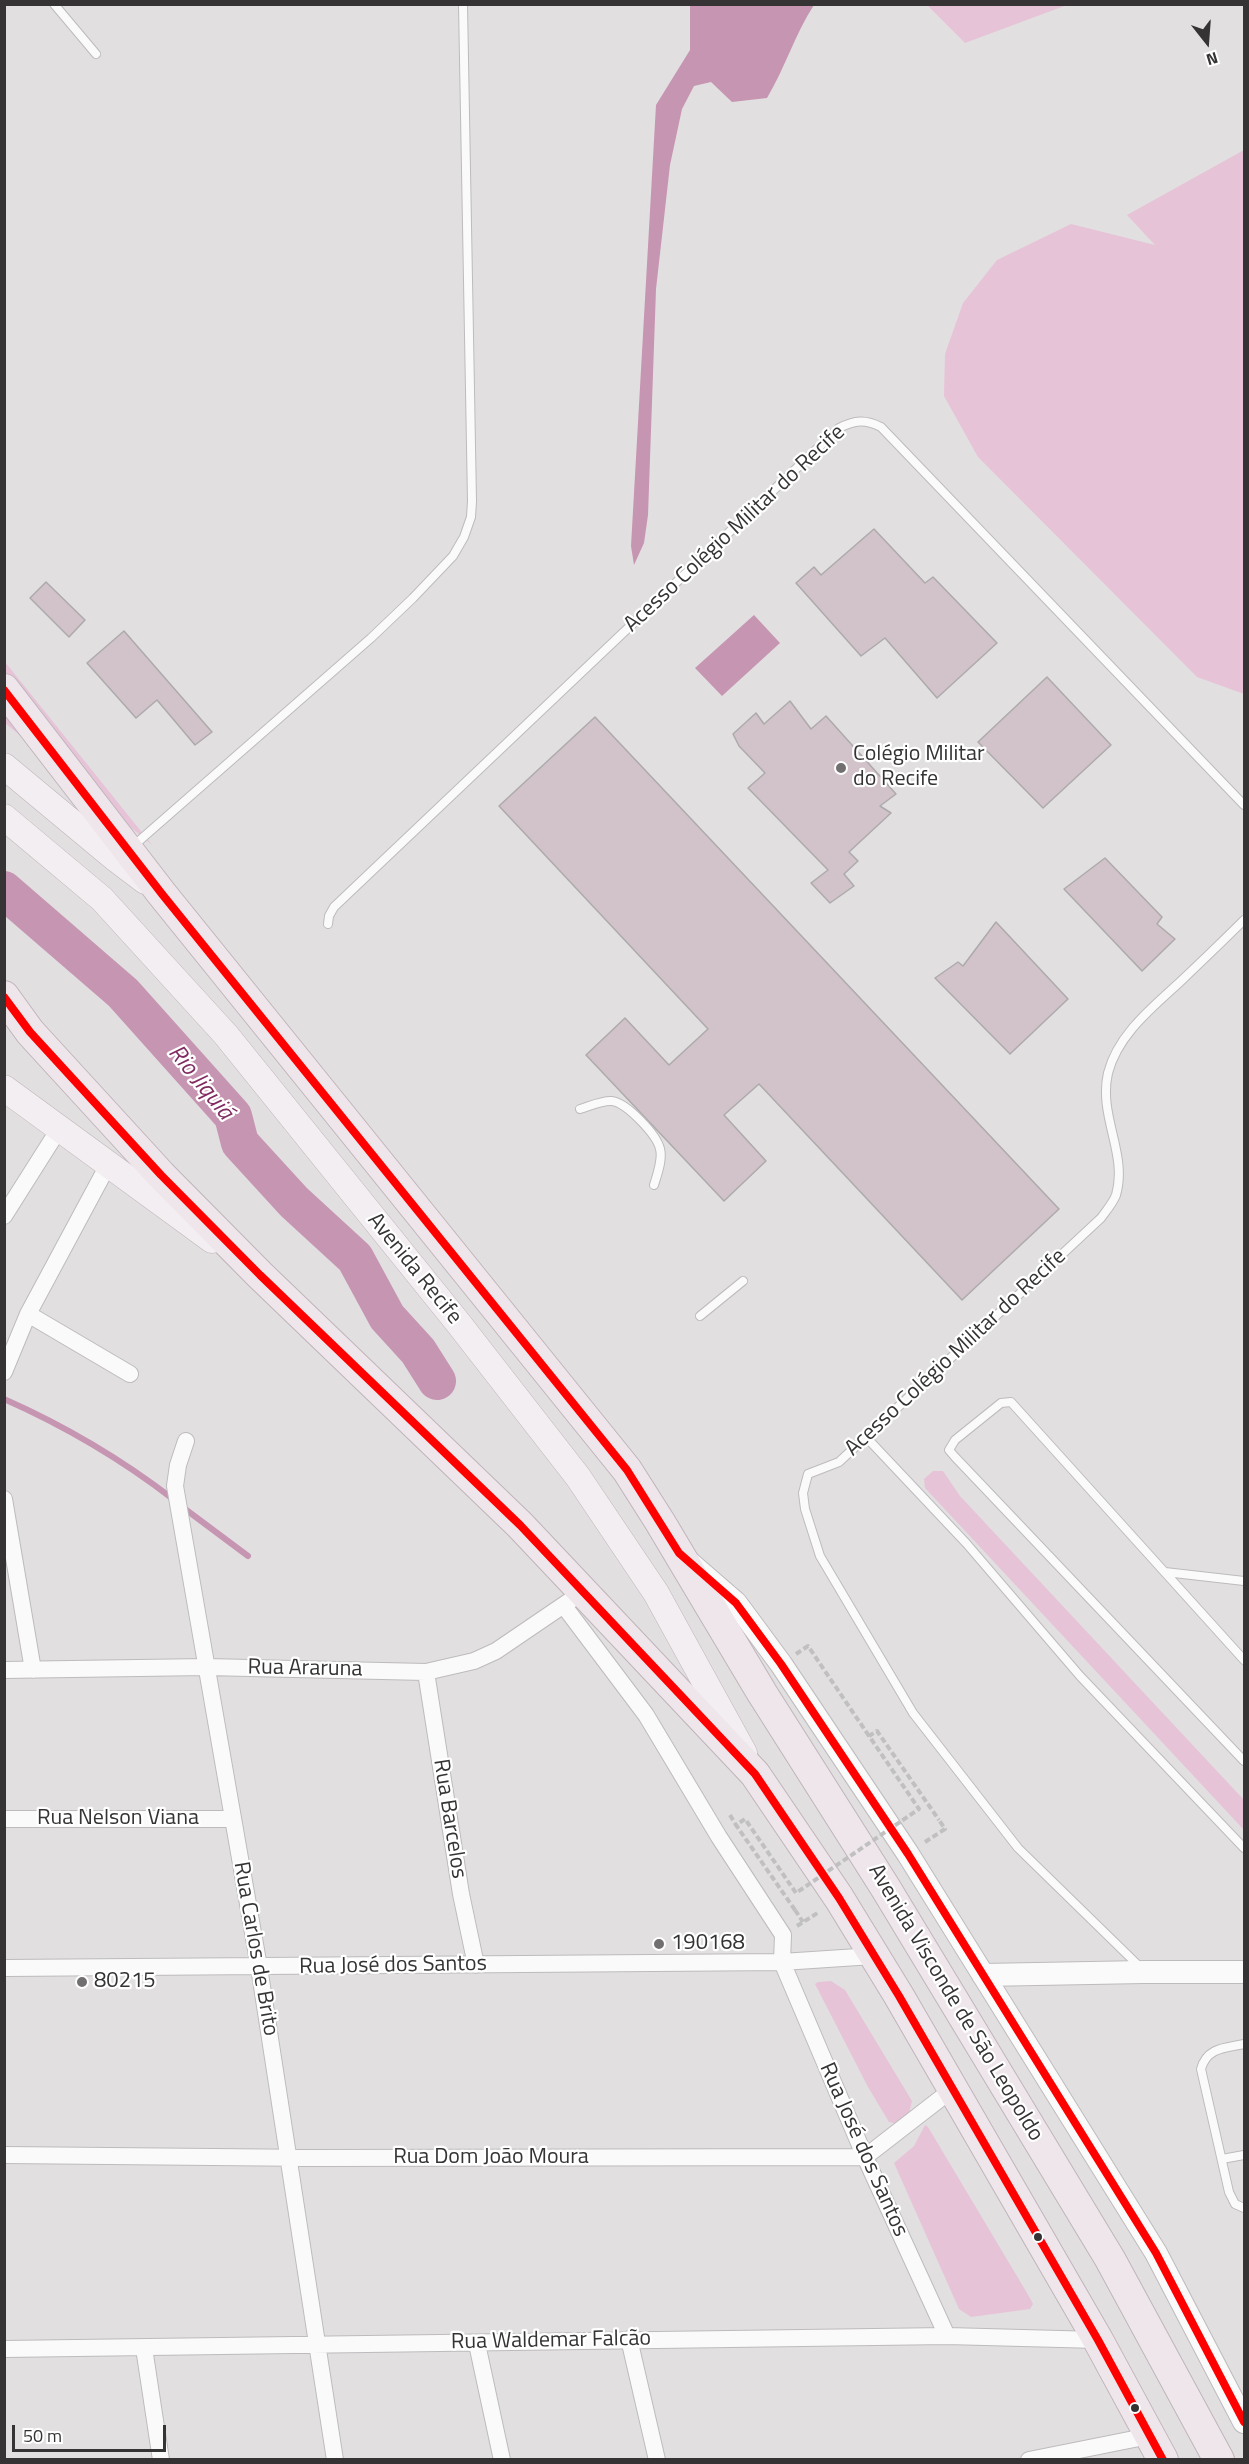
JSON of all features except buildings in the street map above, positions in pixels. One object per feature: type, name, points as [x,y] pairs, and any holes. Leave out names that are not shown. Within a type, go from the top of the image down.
[{"type":"highway","name":"Avenida Visconde de São Leopoldo","points":[[4,689],[130,849],[162,894],[627,1470],[762,1693],[885,1887],[1110,2259],[1219,2460]]},
{"type":"highway","name":"Avenida Visconde de São Leopoldo","points":[[4,996],[30,1032],[161,1175],[260,1275],[520,1525],[574,1598],[755,1774],[839,1898],[954,2088],[1098,2340],[1156,2448]]},
{"type":"main road","points":[[4,765],[116,859],[162,894]]},
{"type":"main road","name":"Avenida Recife","points":[[4,817],[102,898],[226,1035],[459,1324],[578,1477],[656,1593],[755,1774]]},
{"type":"main road","name":"Avenida Visconde de São Leopoldo","points":[[4,1088],[260,1275]]},
{"type":"main road","name":"Avenida Visconde de São Leopoldo","points":[[679,1553],[736,1603],[908,1854],[1156,2253],[1245,2422]]},
{"type":"main road","points":[[983,1975],[1245,1972]]},
{"type":"street","points":[[4,1216],[59,1129]]},
{"type":"street","points":[[4,1372],[28,1314],[108,1165]]},
{"type":"street","points":[[28,1314],[130,1374]]},
{"type":"street","name":"Rua Carlos de Brito","points":[[186,1441],[178,1465],[175,1486],[259,1967],[335,2460]]},
{"type":"street","points":[[4,1499],[33,1670]]},
{"type":"street","points":[[574,1598],[719,1837],[783,1935]]},
{"type":"street","name":"Rua Araruna","points":[[4,1670],[206,1667],[426,1672],[474,1660],[496,1651],[574,1598]]},
{"type":"street","name":"Rua Barcelos","points":[[426,1672],[461,1894],[476,1965]]},
{"type":"street","name":"Rua Nelson Viana","points":[[4,1819],[232,1819]]},
{"type":"street","name":"Rua José dos Santos","points":[[783,1935],[782,1962],[865,2157],[947,2336]]},
{"type":"street","name":"Rua José dos Santos","points":[[4,1968],[782,1962],[873,1956]]},
{"type":"street","points":[[865,2157],[954,2088]]},
{"type":"street","name":"Rua Dom João Moura","points":[[4,2155],[865,2157]]},
{"type":"street","name":"Rua Waldemar Falcão","points":[[4,2349],[947,2336],[1098,2340]]},
{"type":"street","points":[[629,2339],[657,2460]]},
{"type":"street","points":[[477,2344],[502,2460]]},
{"type":"street","points":[[144,2348],[161,2460]]},
{"type":"street","points":[[1029,2460],[1156,2448]]},
{"type":"lane","points":[[54,4],[96,54]]},
{"type":"lane","points":[[130,849],[371,638],[453,556],[464,537],[471,517],[472,501],[463,4]]},
{"type":"lane","name":"Acesso Colégio Militar do Recife","points":[[328,924],[334,907],[830,436],[853,421],[868,421],[881,427],[1245,805]]},
{"type":"lane","name":"Acesso Colégio Militar do Recife","points":[[1144,1972],[1018,1848],[913,1713],[820,1556],[805,1509],[803,1493],[805,1479],[813,1471],[839,1462],[1101,1218],[1115,1197],[1118,1179],[1119,1157],[1107,1117],[1107,1095],[1108,1073],[1118,1048],[1136,1024],[1245,921]]},
{"type":"lane","points":[[580,1109],[610,1101],[623,1105],[655,1136],[661,1150],[654,1185]]},
{"type":"lane","points":[[700,1316],[743,1281]]},
{"type":"lane","points":[[1245,1660],[1011,1402],[1002,1403],[955,1440],[949,1450],[955,1457],[1245,1761]]},
{"type":"lane","points":[[866,1437],[966,1543],[1080,1676],[1245,1848]]},
{"type":"lane","points":[[1165,1572],[1245,1581]]},
{"type":"lane","points":[[1245,2044],[1214,2050],[1208,2055],[1201,2068],[1229,2192],[1235,2204],[1245,2208]]},
{"type":"lane","points":[[1222,2159],[1245,2155]]},
{"type":"path","points":[[803,1922],[736,1825],[745,1819],[796,1893],[920,1809],[808,1646]]},
{"type":"path","points":[[869,1736],[877,1731],[945,1829]]},
{"type":"path","points":[[783,1935],[839,1898]]},
{"type":"shaded area","points":[[690,5],[814,5],[767,98],[732,102],[711,82],[694,86],[682,109],[670,165],[656,289],[648,515],[644,543],[634,565],[631,546],[656,105],[690,50]]},
{"type":"shaded area","points":[[927,5],[1067,5],[965,43]]},
{"type":"shaded area","points":[[1244,150],[1244,694],[1197,677],[978,457],[944,396],[945,354],[963,303],[997,260],[1071,224],[1155,245],[1127,215]]},
{"type":"shaded area","points":[[754,615],[780,643],[722,696],[695,668]]},
{"type":"shaded area","points":[[5,662],[152,845],[5,723]]},
{"type":"shaded area","points":[[933,1471],[943,1471],[960,1496],[1244,1800],[1244,1830],[925,1488],[924,1479]]},
{"type":"shaded area","points":[[831,1981],[845,1990],[912,2101],[908,2117],[897,2124],[889,2122],[868,2087],[815,1984]]},
{"type":"shaded area","points":[[925,2125],[1030,2298],[1033,2304],[1030,2309],[971,2317],[959,2309],[894,2163],[914,2146]]},
{"type":"waterway","name":"Rio Jiquiá","points":[[4,890],[123,993],[233,1116],[240,1143],[294,1202],[355,1258],[387,1317],[418,1351],[437,1381]]},
{"type":"waterway","points":[[4,1399],[92,1444],[173,1499]]},
{"type":"waterway","points":[[181,1506],[248,1556]]},
{"type":"transit line","points":[[4,690],[162,894],[627,1470],[679,1553],[736,1603],[781,1664],[908,1854],[1156,2253],[1244,2422]]},
{"type":"transit line","points":[[4,997],[30,1032],[161,1175],[260,1275],[520,1525],[755,1774],[839,1898],[899,1996],[1098,2340],[1163,2460]]},
{"type":"place","name":"Colégio Militar do Recife","points":[[841,768]]},
{"type":"place","name":"190168","points":[[659,1944]]},
{"type":"place","name":"80215","points":[[82,1982]]}]
